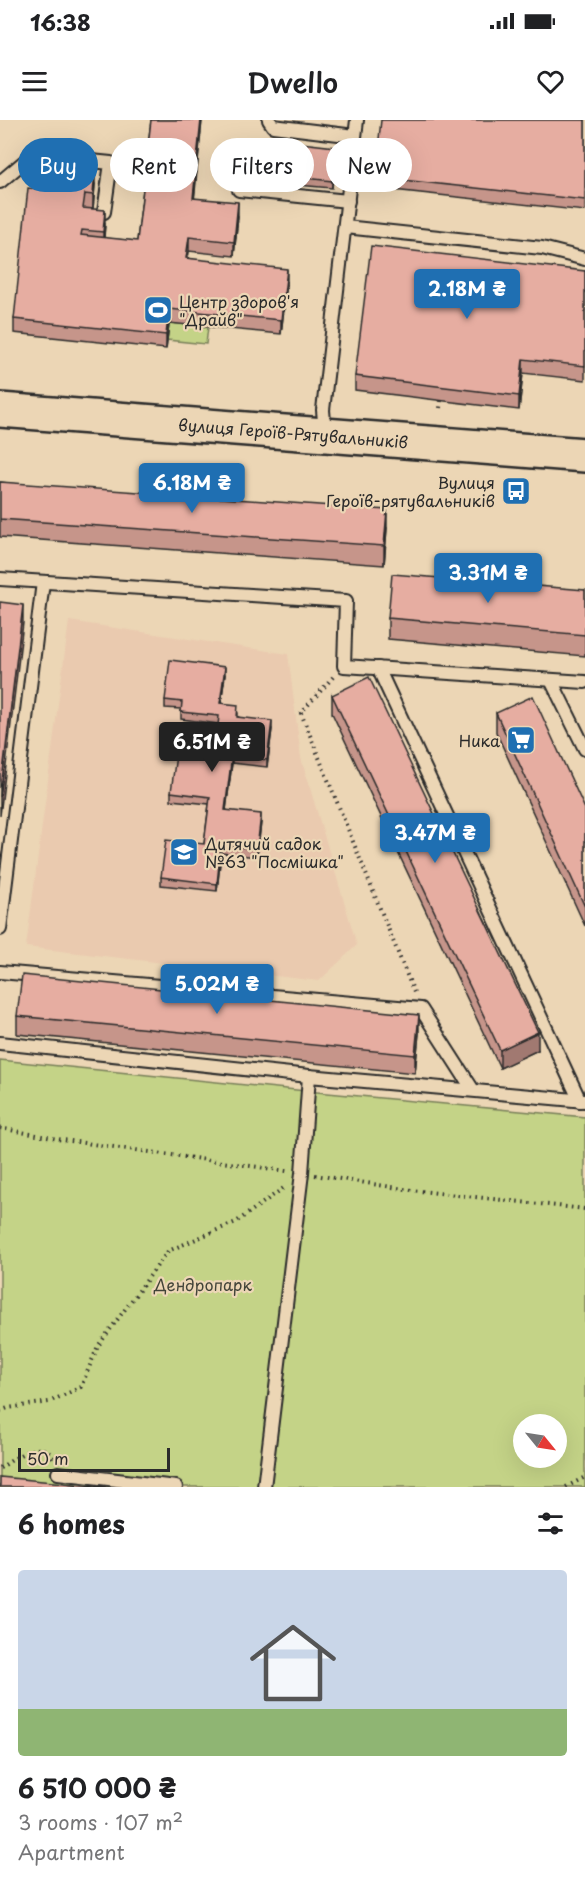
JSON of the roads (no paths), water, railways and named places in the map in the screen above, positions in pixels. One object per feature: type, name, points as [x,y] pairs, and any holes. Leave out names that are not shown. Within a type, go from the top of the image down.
[{"type":"main road","name":"вулиця Героїв-Рятувальників","points":[[0,410],[585,455]]},
{"type":"lane","points":[[269,120],[273,126],[356,136]]},
{"type":"lane","points":[[325,434],[323,410],[357,120]]},
{"type":"lane","points":[[0,182],[32,155],[111,164],[104,212]]},
{"type":"lane","points":[[260,192],[348,201]]},
{"type":"lane","points":[[345,227],[542,248],[585,259]]},
{"type":"lane","points":[[0,579],[346,601],[344,666],[585,682]]},
{"type":"lane","points":[[0,929],[43,582]]},
{"type":"lane","points":[[378,668],[582,1101]]},
{"type":"lane","points":[[551,680],[585,749]]},
{"type":"lane","points":[[0,972],[421,1009],[473,1090]]},
{"type":"lane","points":[[0,1043],[309,1076],[582,1101]]},
{"type":"lane","points":[[264,1487],[302,1173],[306,1091],[309,1076]]},
{"type":"lane","points":[[58,1473],[176,1487]]},
{"type":"place","name":"Центр здоров'я \"Драйв\"","points":[[158,310]]},
{"type":"place","name":"Вулиця Героїв-рятувальників","points":[[516,491]]},
{"type":"place","name":"Ника","points":[[521,740]]},
{"type":"place","name":"Дитячий садок №63 \"Посмішка\"","points":[[184,852]]},
{"type":"park label","name":"Дендропарк","points":[[203,1284]]}]
